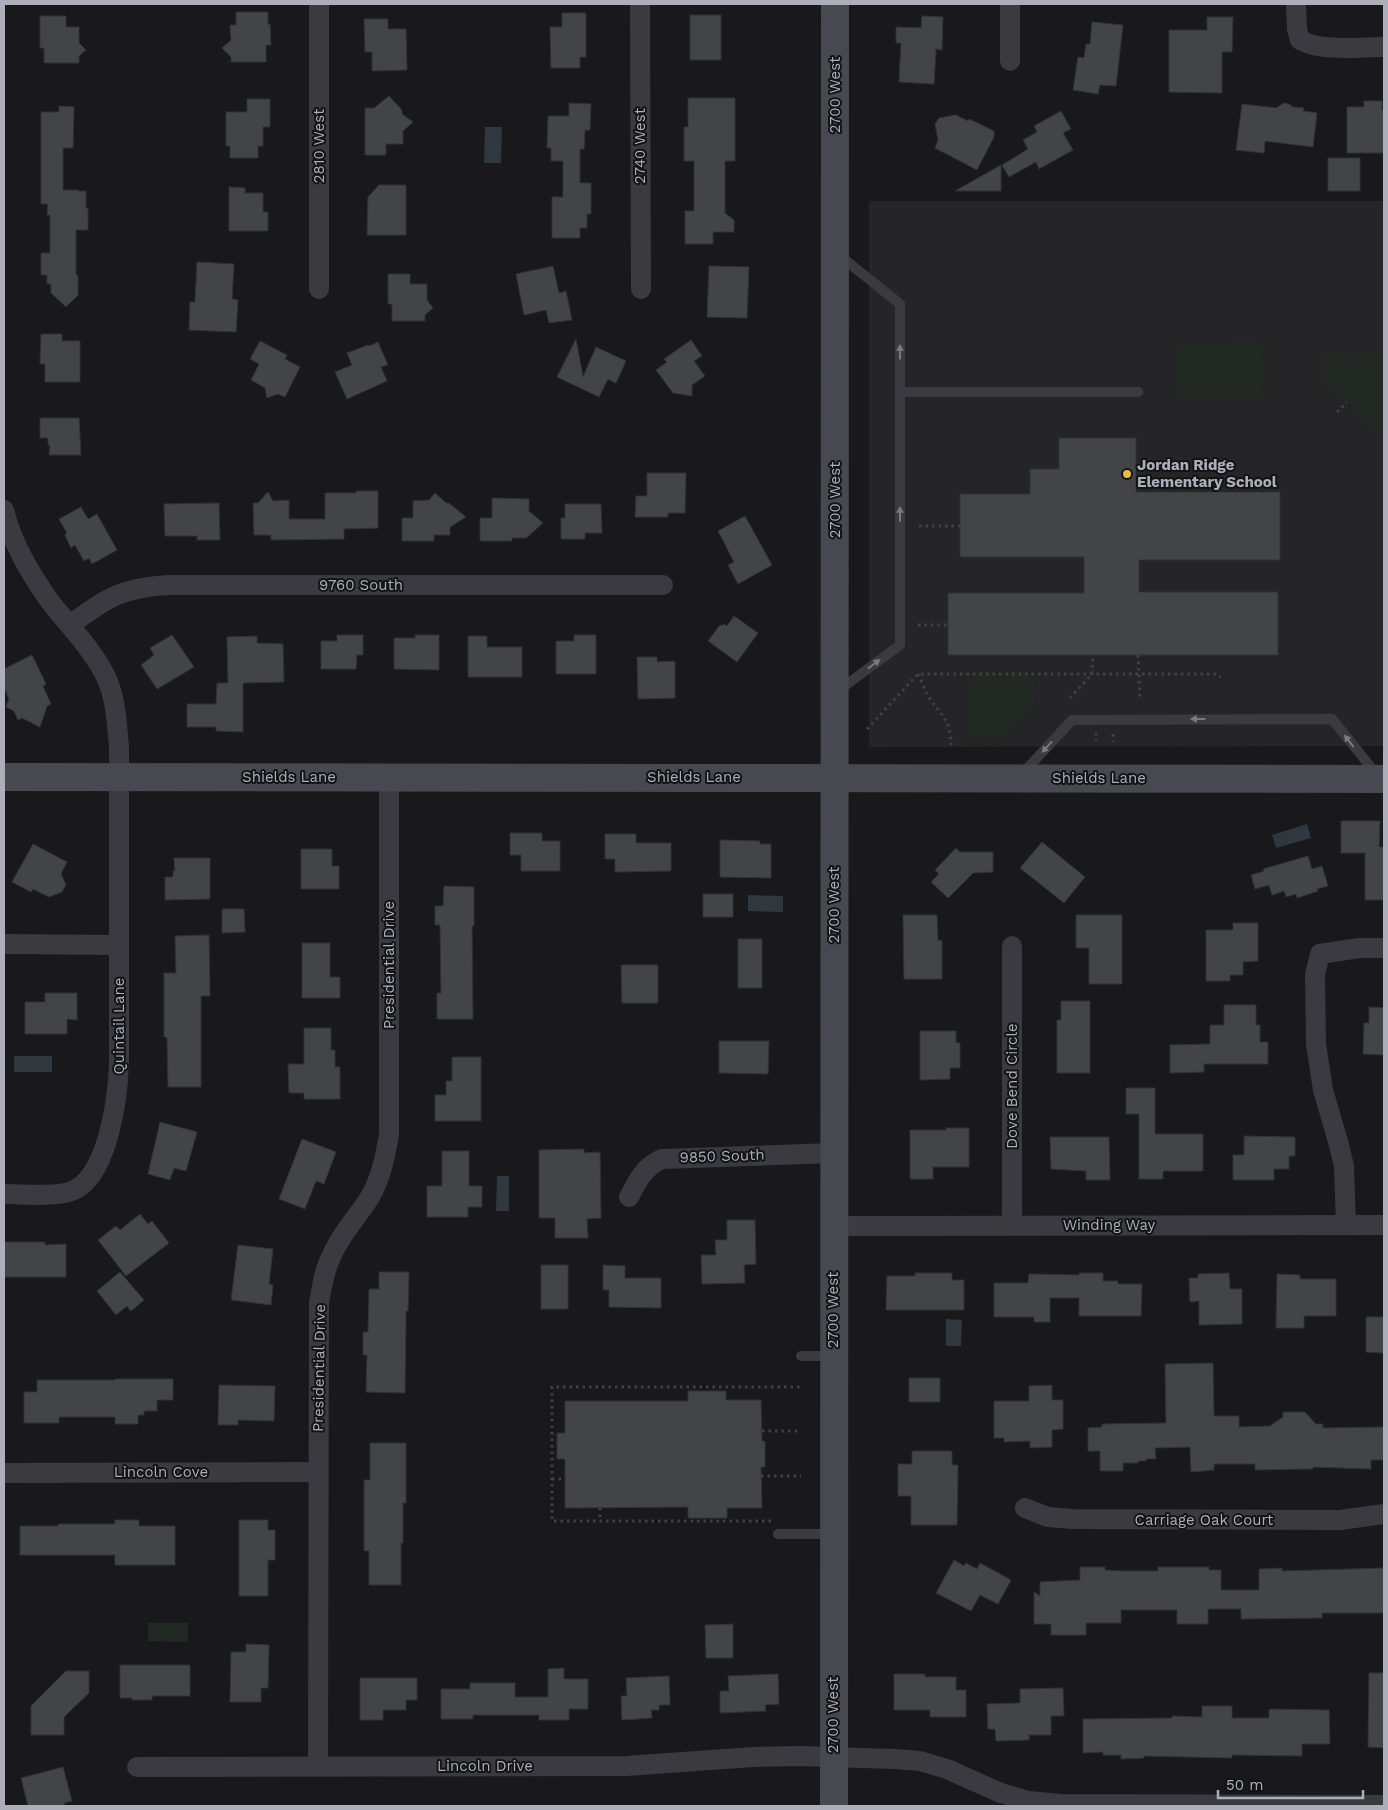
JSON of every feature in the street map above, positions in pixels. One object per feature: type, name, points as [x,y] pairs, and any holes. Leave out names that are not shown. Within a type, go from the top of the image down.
[{"type":"main road","name":"2700 West","points":[[834,4],[834,1806]]},
{"type":"main road","name":"Shields Lane","points":[[4,777],[1382,779]]},
{"type":"street","name":"2810 West","points":[[319,4],[319,289]]},
{"type":"street","name":"2740 West","points":[[640,4],[641,289]]},
{"type":"street","points":[[1010,4],[1010,61]]},
{"type":"street","points":[[1296,4],[1297,29],[1300,40],[1308,44],[1334,47],[1384,46]]},
{"type":"street","name":"Quintail Lane","points":[[4,516],[16,546],[31,572],[49,599],[90,651],[107,680],[116,714],[119,777],[119,1062],[117,1096],[104,1147],[96,1170],[85,1184],[70,1192],[56,1194],[4,1194]]},
{"type":"street","name":"9760 South","points":[[70,625],[105,600],[123,592],[154,586],[663,585]]},
{"type":"street","name":"Presidential Drive","points":[[318,1766],[319,1303],[324,1278],[332,1254],[371,1196],[382,1170],[389,1135],[389,777]]},
{"type":"street","points":[[4,944],[119,945]]},
{"type":"street","name":"Dove Bend Circle","points":[[1012,946],[1012,1225]]},
{"type":"street","points":[[1346,1225],[1344,1166],[1318,1066],[1315,975],[1320,954],[1359,948],[1384,948]]},
{"type":"street","name":"9850 South","points":[[629,1197],[646,1168],[662,1159],[834,1153]]},
{"type":"street","name":"Winding Way","points":[[834,1226],[1384,1225]]},
{"type":"street","name":"Lincoln Cove","points":[[4,1473],[318,1472]]},
{"type":"street","name":"Carriage Oak Court","points":[[1025,1508],[1048,1516],[1072,1519],[1340,1520],[1384,1514]]},
{"type":"street","name":"Lincoln Drive","points":[[137,1767],[626,1766],[744,1758],[833,1757],[894,1759],[920,1762],[947,1769],[1001,1793],[1029,1801],[1060,1804],[1384,1805]]},
{"type":"lane","points":[[834,252],[900,304],[900,644],[835,693]]},
{"type":"lane","points":[[900,392],[1138,392]]},
{"type":"lane","points":[[1019,778],[1072,720],[1332,719],[1382,779]]},
{"type":"lane","points":[[801,1356],[833,1356]]},
{"type":"lane","points":[[778,1534],[833,1534]]},
{"type":"path","points":[[1337,412],[1347,402]]},
{"type":"path","points":[[918,526],[960,526]]},
{"type":"path","points":[[918,625],[948,625]]},
{"type":"path","points":[[1070,698],[1092,674],[1093,655]]},
{"type":"path","points":[[1138,655],[1140,698]]},
{"type":"path","points":[[918,674],[929,698],[946,719],[950,731],[951,745]]},
{"type":"path","points":[[867,729],[918,674],[1215,674],[1221,677]]},
{"type":"path","points":[[773,1521],[708,1519],[552,1521],[552,1387],[707,1389],[801,1387]]},
{"type":"path","points":[[762,1431],[801,1431]]},
{"type":"path","points":[[552,1446],[557,1446]]},
{"type":"path","points":[[761,1476],[801,1476]]},
{"type":"path","points":[[552,1479],[565,1479]]},
{"type":"path","points":[[600,1508],[600,1521]]},
{"type":"shaded area","points":[[485,127],[502,127],[501,163],[484,163]]},
{"type":"shaded area","name":"Jordan Ridge Elementary School","points":[[869,201],[1384,201],[1384,746],[869,747]]},
{"type":"shaded area","points":[[1263,341],[1264,396],[1176,396],[1176,344]]},
{"type":"shaded area","points":[[1324,352],[1384,353],[1384,430],[1375,430],[1323,379]]},
{"type":"shaded area","points":[[969,674],[1035,674],[1034,708],[1005,736],[969,736]]},
{"type":"shaded area","points":[[1307,824],[1311,838],[1276,848],[1272,835]]},
{"type":"shaded area","points":[[748,895],[783,896],[783,912],[748,911]]},
{"type":"shaded area","points":[[14,1056],[52,1056],[52,1072],[14,1072]]},
{"type":"shaded area","points":[[497,1176],[509,1176],[509,1211],[496,1211]]},
{"type":"shaded area","points":[[946,1319],[962,1320],[961,1346],[946,1346]]},
{"type":"shaded area","points":[[148,1623],[188,1623],[188,1642],[148,1641]]},
{"type":"building","points":[[236,12],[268,12],[271,45],[266,45],[266,62],[231,62],[231,57],[222,48],[231,40],[230,25],[236,25]]},
{"type":"building","points":[[562,13],[586,13],[586,57],[580,57],[580,68],[551,68],[550,27],[562,27]]},
{"type":"building","points":[[690,15],[721,15],[721,60],[690,60]]},
{"type":"building","points":[[40,16],[66,16],[66,27],[79,27],[79,43],[86,50],[79,56],[79,63],[44,63],[44,48],[40,48]]},
{"type":"building","points":[[922,16],[943,17],[942,50],[936,49],[934,84],[899,82],[901,43],[896,43],[896,27],[921,28]]},
{"type":"building","points":[[1207,17],[1233,17],[1232,52],[1222,52],[1222,93],[1169,92],[1169,30],[1207,30]]},
{"type":"building","points":[[364,19],[388,19],[388,29],[406,29],[407,70],[372,71],[372,52],[365,52]]},
{"type":"building","points":[[1092,22],[1123,25],[1116,86],[1100,85],[1098,94],[1073,90],[1078,57],[1084,58],[1086,44],[1090,44]]},
{"type":"building","points":[[389,96],[402,110],[402,114],[413,122],[403,131],[403,144],[386,144],[386,155],[365,155],[365,108],[374,108]]},
{"type":"building","points":[[688,98],[735,98],[735,161],[725,161],[725,213],[734,220],[734,232],[713,232],[713,244],[685,244],[685,211],[694,211],[694,161],[684,161],[684,127],[688,127]]},
{"type":"building","points":[[247,99],[270,99],[270,127],[263,127],[263,146],[258,146],[258,158],[230,158],[230,146],[226,146],[226,112],[247,112]]},
{"type":"building","points":[[1364,101],[1382,101],[1382,110],[1384,110],[1384,153],[1347,153],[1347,107],[1364,107]]},
{"type":"building","points":[[569,103],[591,104],[590,130],[585,130],[584,149],[580,149],[580,183],[591,183],[591,214],[587,214],[587,228],[580,228],[580,238],[552,238],[552,197],[563,197],[563,161],[551,161],[551,148],[547,148],[548,116],[569,116]]},
{"type":"building","points":[[1284,103],[1293,107],[1304,108],[1303,111],[1317,113],[1313,147],[1265,141],[1264,153],[1236,150],[1242,104],[1276,108]]},
{"type":"building","points":[[59,106],[74,107],[73,148],[63,148],[63,190],[86,191],[86,208],[88,208],[88,230],[76,230],[78,295],[66,307],[51,293],[51,284],[47,284],[47,275],[41,275],[41,253],[50,253],[50,215],[47,215],[48,204],[41,204],[41,112],[59,112]]},
{"type":"building","points":[[1061,111],[1071,129],[1063,133],[1073,150],[1039,169],[1036,162],[1009,177],[1002,165],[1028,149],[1023,140],[1037,132],[1034,126]]},
{"type":"building","points":[[956,115],[994,131],[994,137],[977,170],[935,148],[938,140],[935,124],[939,118]]},
{"type":"building","points":[[1328,158],[1360,158],[1360,191],[1328,191]]},
{"type":"building","points":[[1001,165],[1001,191],[955,191]]},
{"type":"building","points":[[379,185],[406,185],[406,235],[367,235],[368,197]]},
{"type":"building","points":[[229,187],[245,188],[245,193],[263,193],[263,212],[268,212],[268,231],[229,231]]},
{"type":"building","points":[[197,262],[234,264],[232,299],[238,300],[236,332],[189,330],[190,302],[195,302]]},
{"type":"building","points":[[553,266],[559,293],[566,291],[572,320],[549,323],[546,310],[524,315],[516,274]]},
{"type":"building","points":[[709,266],[749,267],[747,318],[707,317]]},
{"type":"building","points":[[388,274],[410,274],[410,284],[427,284],[427,300],[433,308],[425,315],[425,321],[392,321],[392,304],[388,304]]},
{"type":"building","points":[[41,334],[62,334],[62,341],[80,341],[80,382],[45,382],[45,364],[40,364]]},
{"type":"building","points":[[576,339],[583,377],[596,347],[626,361],[616,383],[608,379],[599,397],[557,377]]},
{"type":"building","points":[[691,340],[702,356],[694,361],[705,376],[692,385],[692,396],[673,393],[656,370],[667,362],[664,359]]},
{"type":"building","points":[[260,341],[287,355],[285,359],[300,367],[285,397],[278,394],[267,398],[265,388],[251,380],[259,364],[250,359]]},
{"type":"building","points":[[378,342],[388,365],[381,367],[387,381],[347,399],[335,372],[352,365],[347,353]]},
{"type":"building","points":[[40,418],[79,418],[81,455],[49,455],[50,445],[48,445],[48,438],[40,438]]},
{"type":"building","points":[[1059,438],[1136,438],[1136,492],[1280,492],[1280,560],[1139,560],[1139,592],[1278,592],[1278,655],[948,655],[948,593],[1084,593],[1084,557],[960,557],[960,494],[1030,494],[1030,469],[1059,469]]},
{"type":"building","points":[[647,473],[686,473],[685,513],[668,513],[668,517],[635,517],[636,496],[647,496]]},
{"type":"building","points":[[356,491],[378,491],[378,528],[344,529],[344,539],[271,540],[271,535],[254,535],[253,503],[258,503],[268,492],[273,501],[289,500],[289,519],[325,519],[325,493],[356,493]]},
{"type":"building","points":[[435,493],[466,517],[450,527],[450,535],[434,535],[434,541],[402,541],[402,518],[413,518],[413,501],[429,500]]},
{"type":"building","points":[[492,498],[529,499],[529,511],[543,523],[526,538],[512,538],[512,541],[480,541],[480,518],[492,518]]},
{"type":"building","points":[[219,503],[220,540],[197,540],[197,536],[165,536],[164,504]]},
{"type":"building","points":[[565,504],[601,504],[602,533],[585,533],[585,539],[561,539],[561,518],[565,518]]},
{"type":"building","points":[[81,507],[88,519],[97,514],[117,550],[92,564],[89,558],[84,561],[75,545],[71,548],[65,535],[67,533],[59,519]]},
{"type":"building","points":[[745,516],[772,565],[738,584],[728,565],[734,562],[718,531]]},
{"type":"building","points":[[734,616],[758,633],[737,662],[708,641],[720,625],[724,624],[727,626]]},
{"type":"building","points":[[172,635],[194,667],[157,689],[141,665],[154,655],[150,648]]},
{"type":"building","points":[[337,635],[363,635],[363,655],[357,655],[356,669],[321,669],[321,641],[337,641]]},
{"type":"building","points":[[415,635],[439,635],[439,670],[394,669],[394,638],[415,638]]},
{"type":"building","points":[[574,635],[596,635],[596,674],[556,674],[556,641],[574,641]]},
{"type":"building","points":[[257,636],[257,643],[283,644],[284,682],[243,683],[243,732],[216,731],[216,727],[187,727],[187,704],[216,704],[217,683],[228,683],[227,637]]},
{"type":"building","points":[[468,636],[487,636],[487,647],[522,647],[522,677],[468,677]]},
{"type":"building","points":[[32,655],[46,684],[43,686],[51,704],[47,706],[40,727],[22,718],[18,720],[14,711],[6,707],[9,699],[4,687],[4,669]]},
{"type":"building","points":[[637,657],[657,657],[657,662],[675,661],[675,698],[638,699]]},
{"type":"building","points":[[1341,821],[1380,821],[1379,847],[1384,847],[1384,900],[1365,900],[1365,853],[1341,853]]},
{"type":"building","points":[[510,833],[542,833],[542,841],[560,841],[560,871],[521,871],[521,855],[510,855]]},
{"type":"building","points":[[605,834],[636,834],[636,843],[671,843],[671,871],[615,872],[615,859],[605,859]]},
{"type":"building","points":[[720,840],[760,841],[760,844],[771,844],[771,878],[720,877]]},
{"type":"building","points":[[1042,842],[1085,877],[1064,903],[1020,868]]},
{"type":"building","points":[[33,844],[67,862],[61,874],[66,885],[62,892],[49,897],[33,889],[31,892],[12,882]]},
{"type":"building","points":[[956,848],[960,852],[993,852],[993,872],[973,873],[948,898],[931,882],[939,874],[935,870]]},
{"type":"building","points":[[301,849],[332,849],[332,866],[339,866],[339,889],[301,889]]},
{"type":"building","points":[[1308,856],[1312,869],[1322,866],[1328,886],[1297,898],[1296,894],[1286,897],[1284,891],[1272,895],[1269,885],[1255,889],[1251,875],[1264,871],[1263,869]]},
{"type":"building","points":[[174,858],[210,858],[210,899],[165,900],[165,877],[173,877],[173,871],[175,871]]},
{"type":"building","points":[[444,886],[474,887],[474,926],[472,926],[473,1019],[437,1019],[437,993],[441,993],[440,925],[435,925],[435,906],[443,906]]},
{"type":"building","points":[[703,894],[733,894],[733,917],[703,917]]},
{"type":"building","points":[[222,909],[244,909],[245,932],[222,933]]},
{"type":"building","points":[[903,915],[937,915],[938,941],[942,940],[942,979],[904,979]]},
{"type":"building","points":[[1076,915],[1122,915],[1122,984],[1089,984],[1089,948],[1076,948]]},
{"type":"building","points":[[1233,923],[1258,923],[1258,961],[1243,962],[1243,975],[1230,975],[1230,981],[1206,981],[1206,930],[1233,930]]},
{"type":"building","points":[[209,935],[210,996],[201,996],[201,1087],[168,1087],[167,1037],[164,1037],[164,973],[176,973],[175,936]]},
{"type":"building","points":[[738,939],[762,939],[762,988],[738,988]]},
{"type":"building","points":[[302,943],[330,943],[330,977],[340,977],[340,998],[302,998]]},
{"type":"building","points":[[621,965],[658,965],[658,1003],[622,1003]]},
{"type":"building","points":[[45,993],[77,993],[77,1020],[67,1019],[67,1034],[25,1034],[25,1002],[45,1002]]},
{"type":"building","points":[[1061,1001],[1090,1001],[1090,1073],[1057,1073],[1057,1020],[1061,1020]]},
{"type":"building","points":[[1224,1005],[1256,1005],[1256,1025],[1260,1025],[1260,1042],[1268,1042],[1268,1064],[1204,1064],[1204,1072],[1170,1073],[1170,1045],[1210,1044],[1210,1025],[1224,1025]]},
{"type":"building","points":[[1369,1007],[1384,1008],[1384,1055],[1363,1054],[1364,1023],[1369,1023]]},
{"type":"building","points":[[304,1028],[331,1028],[331,1050],[335,1050],[335,1067],[340,1067],[340,1099],[304,1099],[304,1093],[289,1093],[288,1064],[304,1064]]},
{"type":"building","points":[[920,1031],[956,1031],[956,1043],[960,1043],[960,1068],[950,1068],[950,1079],[920,1080]]},
{"type":"building","points":[[719,1041],[769,1041],[768,1074],[719,1073]]},
{"type":"building","points":[[452,1057],[481,1057],[481,1121],[435,1121],[435,1095],[446,1095],[446,1081],[452,1081]]},
{"type":"building","points":[[1126,1088],[1155,1088],[1155,1134],[1203,1134],[1203,1171],[1163,1171],[1163,1179],[1139,1179],[1139,1114],[1126,1114]]},
{"type":"building","points":[[160,1122],[197,1132],[186,1171],[174,1168],[170,1180],[148,1174]]},
{"type":"building","points":[[946,1128],[969,1128],[969,1167],[933,1167],[933,1179],[910,1179],[910,1130],[946,1130]]},
{"type":"building","points":[[1244,1136],[1295,1137],[1295,1156],[1289,1156],[1289,1169],[1274,1169],[1274,1180],[1233,1180],[1233,1155],[1244,1155]]},
{"type":"building","points":[[1050,1137],[1109,1137],[1110,1180],[1086,1180],[1086,1171],[1051,1169]]},
{"type":"building","points":[[302,1139],[336,1152],[324,1184],[316,1181],[305,1209],[279,1199]]},
{"type":"building","points":[[584,1149],[584,1153],[600,1152],[601,1218],[587,1219],[588,1238],[555,1238],[555,1218],[539,1218],[539,1150]]},
{"type":"building","points":[[442,1151],[469,1151],[469,1186],[482,1186],[482,1207],[468,1207],[468,1217],[427,1217],[427,1186],[442,1186]]},
{"type":"building","points":[[140,1214],[148,1224],[152,1221],[169,1243],[126,1276],[98,1240],[116,1226],[120,1230]]},
{"type":"building","points":[[727,1220],[755,1220],[756,1264],[744,1265],[745,1283],[702,1284],[701,1255],[716,1255],[715,1240],[727,1240]]},
{"type":"building","points":[[4,1242],[45,1242],[45,1245],[66,1244],[66,1277],[4,1277]]},
{"type":"building","points":[[238,1245],[273,1249],[269,1284],[273,1285],[271,1305],[231,1300]]},
{"type":"building","points":[[541,1265],[568,1265],[568,1309],[541,1309]]},
{"type":"building","points":[[603,1265],[625,1266],[625,1278],[661,1278],[661,1308],[609,1307],[609,1290],[603,1290]]},
{"type":"building","points":[[120,1272],[144,1300],[131,1311],[127,1306],[116,1315],[97,1291]]},
{"type":"building","points":[[379,1272],[409,1272],[408,1311],[406,1311],[405,1393],[366,1392],[367,1355],[363,1355],[363,1332],[368,1332],[369,1289],[379,1289]]},
{"type":"building","points":[[915,1273],[952,1273],[952,1280],[964,1280],[964,1310],[886,1310],[887,1276],[915,1276]]},
{"type":"building","points":[[1079,1273],[1103,1273],[1103,1281],[1118,1281],[1118,1284],[1142,1284],[1141,1316],[1079,1316],[1079,1298],[1050,1298],[1050,1322],[1034,1322],[1034,1317],[994,1317],[994,1283],[1028,1283],[1029,1274],[1079,1275]]},
{"type":"building","points":[[1229,1273],[1230,1289],[1242,1289],[1242,1324],[1199,1325],[1199,1301],[1190,1302],[1189,1278],[1198,1278],[1198,1274]]},
{"type":"building","points":[[1277,1274],[1300,1275],[1300,1279],[1336,1279],[1336,1316],[1304,1316],[1304,1328],[1276,1328]]},
{"type":"building","points":[[1366,1317],[1384,1317],[1384,1353],[1366,1352]]},
{"type":"building","points":[[1213,1363],[1214,1416],[1239,1416],[1239,1427],[1270,1426],[1283,1417],[1283,1412],[1305,1412],[1316,1424],[1323,1424],[1323,1428],[1384,1427],[1384,1460],[1371,1460],[1371,1469],[1313,1467],[1313,1469],[1255,1470],[1255,1464],[1214,1464],[1214,1470],[1191,1472],[1190,1447],[1155,1448],[1156,1459],[1146,1459],[1146,1461],[1138,1461],[1138,1463],[1123,1463],[1123,1471],[1100,1471],[1100,1451],[1088,1451],[1088,1428],[1102,1427],[1102,1424],[1166,1423],[1165,1364]]},
{"type":"building","points":[[909,1378],[940,1378],[940,1402],[909,1402]]},
{"type":"building","points":[[173,1379],[173,1400],[157,1400],[157,1411],[144,1411],[144,1415],[138,1415],[138,1424],[115,1424],[115,1417],[59,1417],[59,1423],[24,1423],[24,1392],[37,1392],[37,1380]]},
{"type":"building","points":[[219,1385],[275,1386],[274,1421],[238,1420],[238,1425],[218,1425]]},
{"type":"building","points":[[1052,1385],[1052,1400],[1063,1400],[1063,1429],[1052,1430],[1052,1447],[1030,1448],[1030,1441],[1004,1442],[1004,1438],[994,1438],[994,1401],[1029,1401],[1029,1386]]},
{"type":"building","points":[[688,1391],[726,1391],[726,1400],[761,1400],[762,1441],[765,1441],[765,1467],[761,1467],[762,1508],[727,1508],[727,1518],[688,1518],[688,1507],[565,1508],[565,1459],[557,1459],[557,1433],[565,1433],[565,1401],[688,1401]]},
{"type":"building","points":[[370,1443],[406,1443],[406,1503],[403,1503],[401,1585],[369,1585],[369,1551],[364,1551],[364,1480],[370,1480]]},
{"type":"building","points":[[912,1451],[952,1451],[952,1465],[958,1465],[957,1525],[911,1525],[911,1496],[898,1496],[898,1464],[912,1464]]},
{"type":"building","points":[[115,1520],[139,1520],[139,1526],[175,1526],[175,1565],[115,1565],[115,1555],[20,1555],[20,1526],[115,1524]]},
{"type":"building","points":[[239,1520],[268,1520],[268,1530],[275,1530],[275,1560],[268,1560],[268,1596],[239,1596]]},
{"type":"building","points":[[954,1560],[964,1566],[966,1563],[977,1569],[980,1563],[1011,1580],[998,1604],[980,1595],[971,1611],[936,1593]]},
{"type":"building","points":[[1080,1567],[1105,1567],[1105,1570],[1121,1571],[1158,1571],[1158,1567],[1209,1567],[1209,1570],[1221,1570],[1221,1590],[1259,1590],[1259,1569],[1282,1568],[1282,1571],[1384,1568],[1384,1613],[1322,1613],[1322,1618],[1241,1619],[1241,1609],[1208,1609],[1208,1624],[1177,1624],[1177,1610],[1121,1610],[1121,1623],[1086,1623],[1086,1635],[1051,1635],[1051,1624],[1034,1624],[1034,1592],[1040,1596],[1040,1582],[1080,1580]]},
{"type":"building","points":[[733,1624],[733,1658],[706,1658],[705,1625]]},
{"type":"building","points":[[246,1644],[269,1645],[268,1688],[261,1688],[261,1702],[230,1702],[231,1652],[246,1652]]},
{"type":"building","points":[[120,1665],[190,1665],[190,1696],[152,1696],[152,1700],[120,1698]]},
{"type":"building","points":[[564,1668],[564,1679],[588,1679],[588,1709],[569,1709],[569,1720],[539,1720],[539,1715],[473,1715],[473,1719],[441,1719],[441,1689],[470,1689],[470,1683],[515,1683],[515,1697],[548,1697],[548,1669]]},
{"type":"building","points":[[66,1671],[89,1671],[89,1693],[64,1717],[64,1735],[31,1735],[31,1706]]},
{"type":"building","points":[[1369,1673],[1384,1673],[1384,1748],[1368,1747]]},
{"type":"building","points":[[778,1674],[779,1704],[765,1705],[766,1711],[720,1713],[720,1691],[729,1691],[728,1676]]},
{"type":"building","points":[[894,1674],[956,1677],[956,1690],[966,1690],[966,1717],[930,1717],[930,1710],[894,1710]]},
{"type":"building","points":[[669,1676],[670,1705],[659,1705],[659,1710],[651,1710],[652,1718],[622,1720],[621,1696],[627,1696],[626,1678]]},
{"type":"building","points":[[360,1678],[417,1678],[417,1700],[406,1700],[406,1710],[383,1710],[383,1720],[360,1720]]},
{"type":"building","points":[[1063,1688],[1064,1716],[1051,1716],[1051,1735],[1029,1735],[1029,1740],[996,1741],[995,1729],[988,1729],[987,1704],[1020,1703],[1020,1689]]},
{"type":"building","points":[[1202,1706],[1232,1706],[1232,1718],[1269,1718],[1269,1709],[1329,1710],[1330,1744],[1302,1744],[1302,1756],[1232,1755],[1232,1758],[1144,1756],[1144,1758],[1121,1759],[1121,1755],[1103,1755],[1103,1752],[1083,1753],[1083,1719],[1172,1718],[1172,1716],[1202,1717]]},
{"type":"building","points":[[63,1767],[72,1801],[64,1803],[65,1806],[28,1806],[21,1778]]},
{"type":"place","name":"Jordan Ridge Elementary School","points":[[1127,474]]}]
